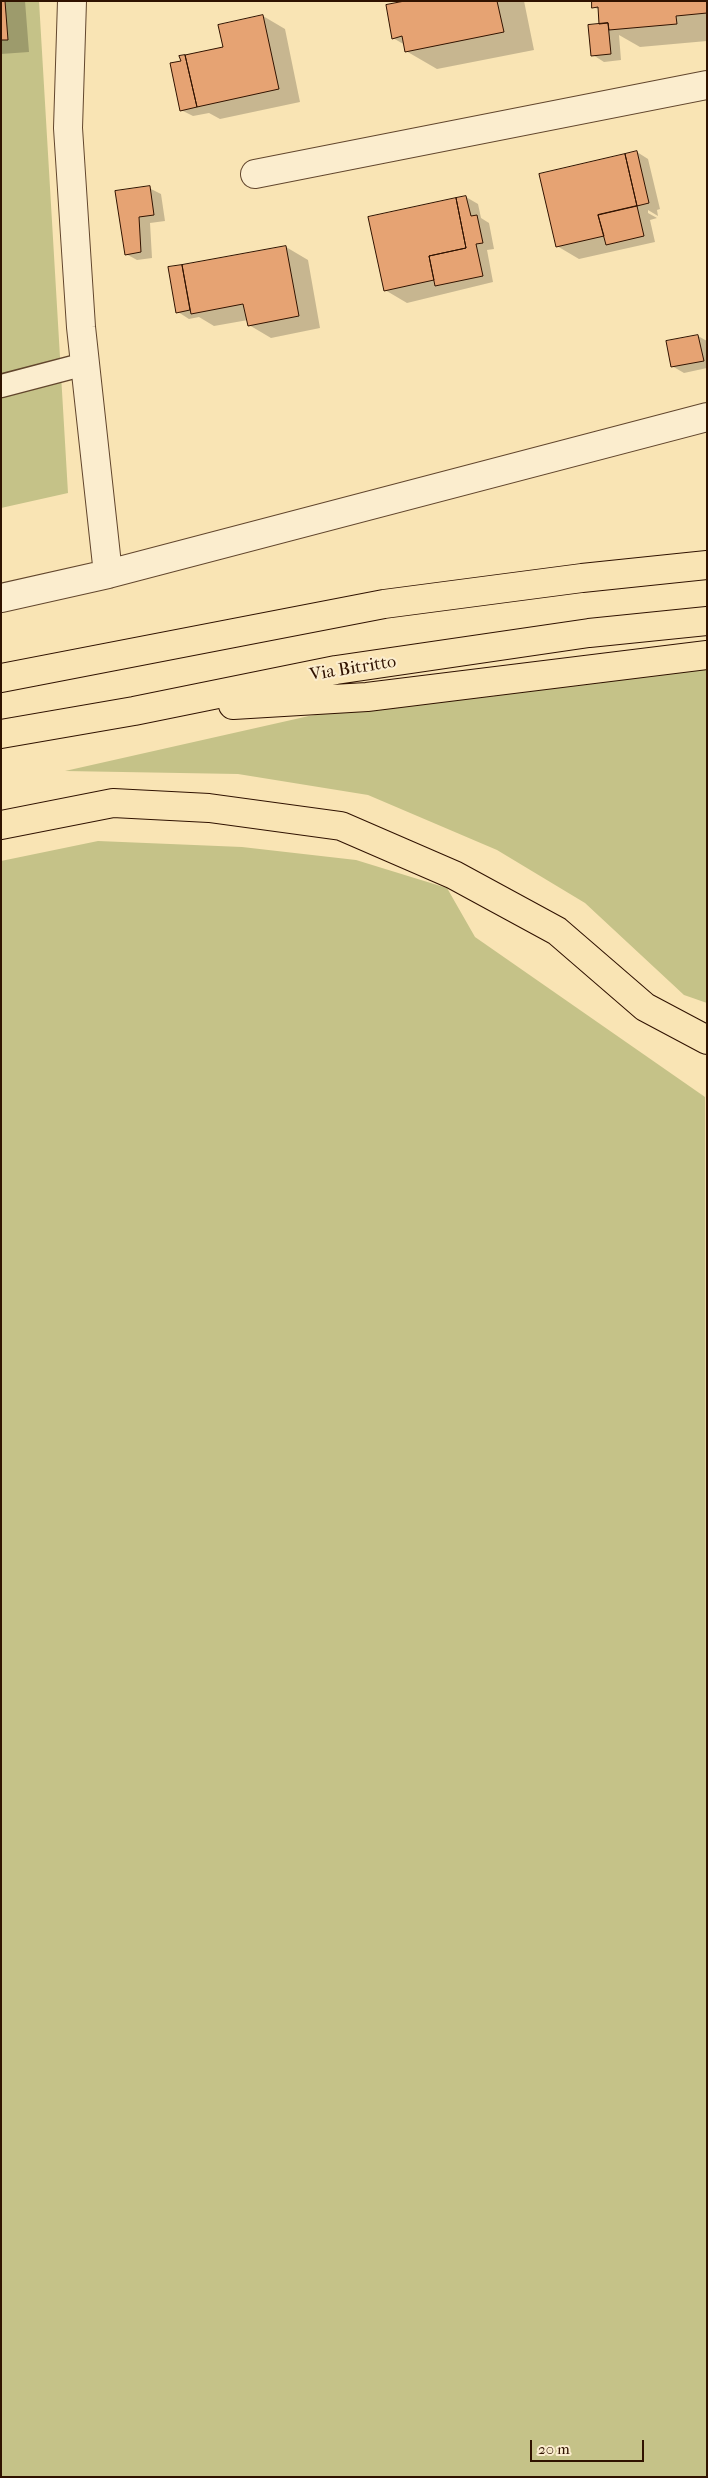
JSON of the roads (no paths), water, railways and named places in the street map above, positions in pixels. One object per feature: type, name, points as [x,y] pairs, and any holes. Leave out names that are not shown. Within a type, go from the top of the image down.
[{"type":"highway","points":[[1,678],[384,604],[582,578],[707,565]]},
{"type":"highway","name":"Via Bitritto","points":[[1,734],[134,711],[336,670],[589,633],[707,621]]},
{"type":"highway","points":[[134,711],[367,698],[707,654]]},
{"type":"highway","points":[[1,824],[113,803],[209,808],[340,826],[454,875],[557,931],[645,1008],[707,1040]]},
{"type":"street","points":[[72,1],[68,128],[85,364],[108,574]]},
{"type":"street","points":[[255,174],[707,85]]},
{"type":"street","points":[[1,598],[108,574],[707,417]]},
{"type":"lane","points":[[1,386],[85,364]]}]
